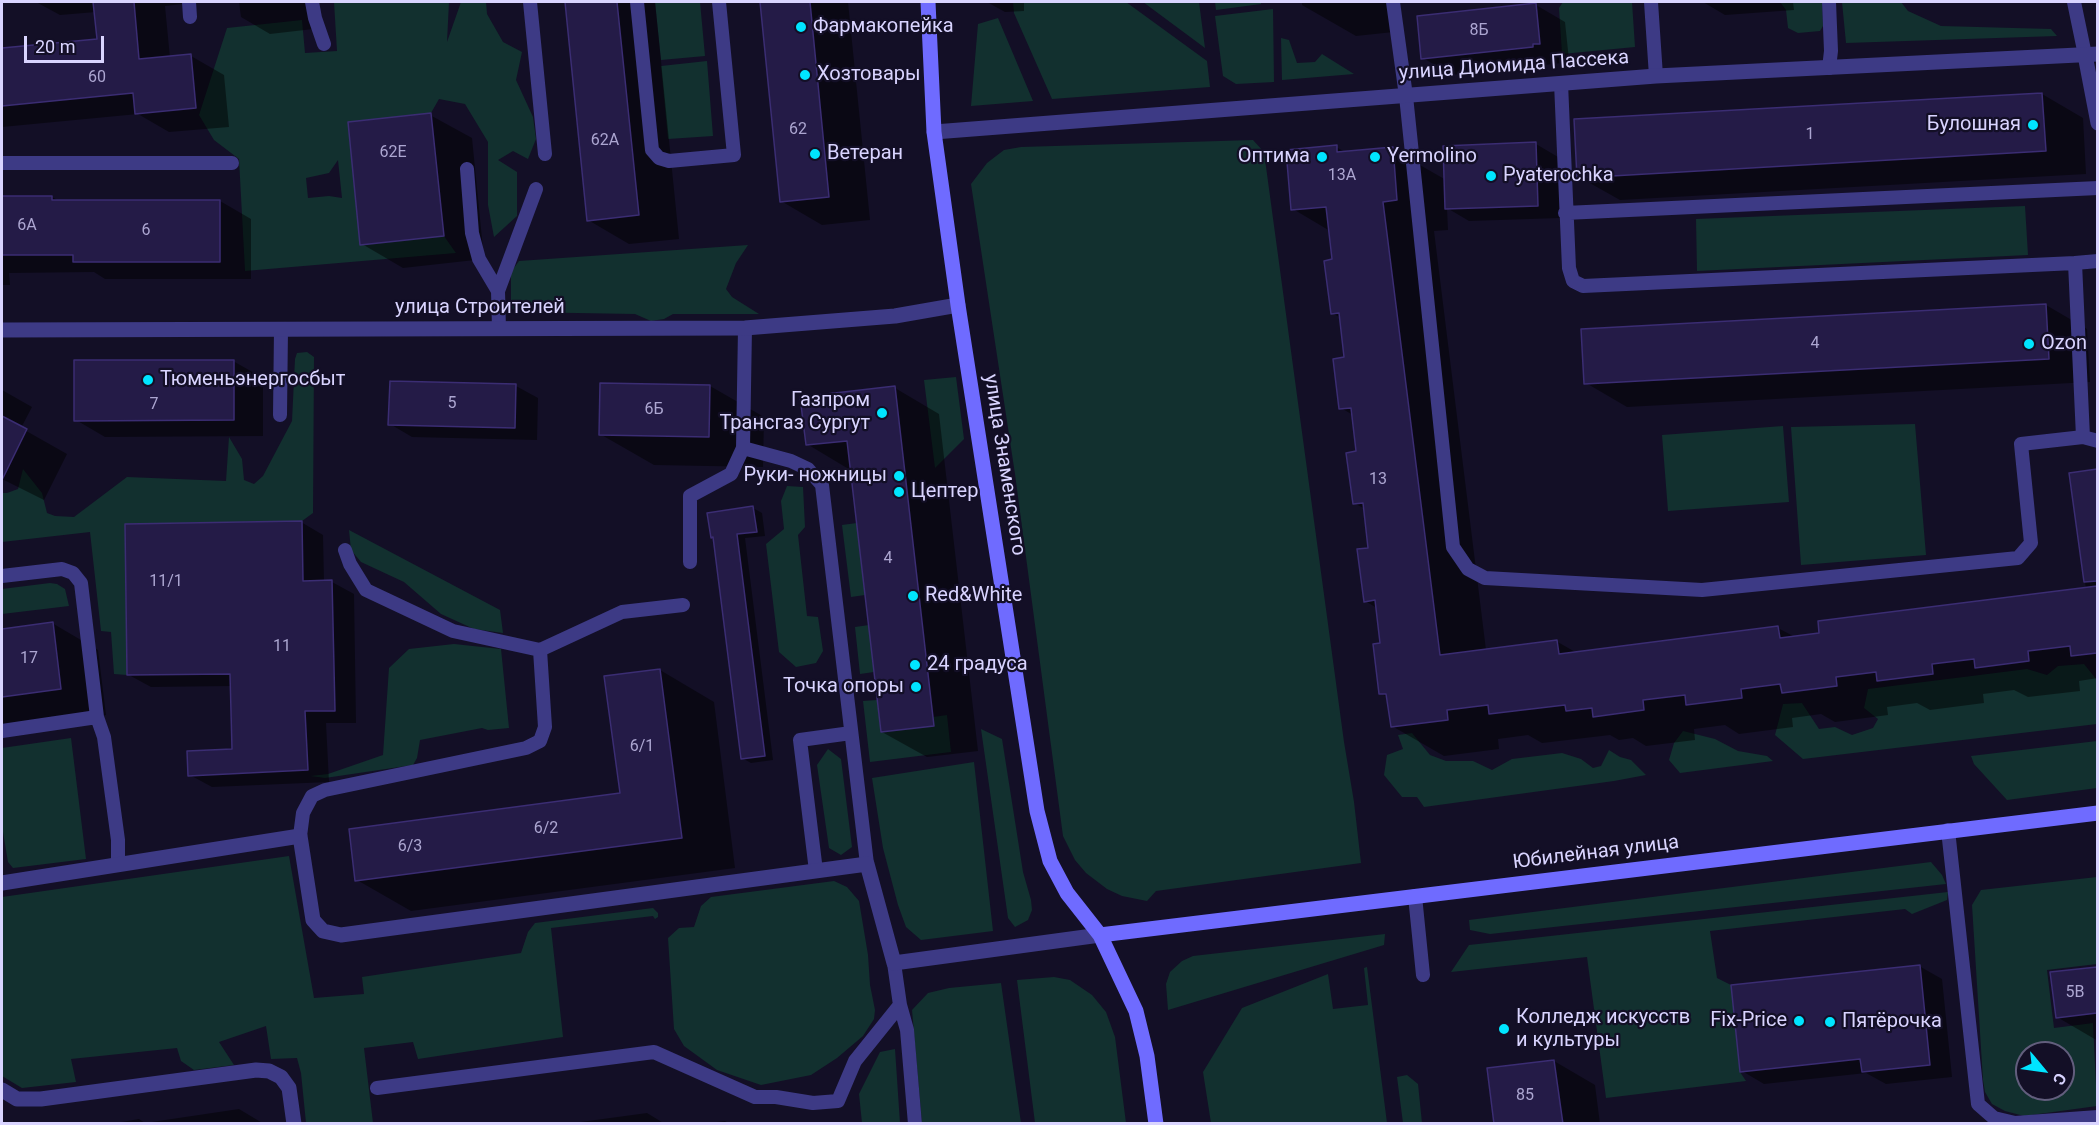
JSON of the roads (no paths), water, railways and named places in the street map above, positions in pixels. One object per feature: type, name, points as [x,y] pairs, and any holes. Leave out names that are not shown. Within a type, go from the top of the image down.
[{"type":"main road","name":"улица Знаменского","points":[[928,2],[934,132],[958,305],[1037,811],[1050,861],[1067,892],[1100,935],[1136,1011],[1147,1056],[1156,1124]]},
{"type":"main road","name":"Юбилейная улица","points":[[1100,935],[2097,813]]},
{"type":"street","name":"улица Диомида Пассека","points":[[934,132],[1656,76],[2091,54]]},
{"type":"street","points":[[2091,54],[2097,123]]},
{"type":"street","name":"улица Строителей","points":[[2,330],[745,328],[896,316],[958,305]]},
{"type":"street","points":[[2,884],[300,836],[313,920],[323,931],[341,934],[867,864],[894,963],[1100,935]]},
{"type":"street","points":[[2,1090],[16,1099],[41,1099],[256,1070],[269,1071],[281,1077],[289,1088],[294,1124]]},
{"type":"lane","points":[[189,2],[190,17]]},
{"type":"lane","points":[[312,2],[324,44]]},
{"type":"lane","points":[[530,2],[545,154]]},
{"type":"lane","points":[[637,2],[652,150],[659,158],[669,161],[734,155],[719,2]]},
{"type":"lane","points":[[1393,2],[1406,96],[1453,547],[1468,569],[1485,578],[1702,590],[2019,558],[2031,543],[2021,444],[2083,437],[2097,441]]},
{"type":"lane","points":[[1651,2],[1656,76]]},
{"type":"lane","points":[[1829,2],[1829,68]]},
{"type":"lane","points":[[2074,2],[2091,54]]},
{"type":"lane","points":[[1561,83],[1569,268],[1573,281],[1583,286],[2097,261]]},
{"type":"lane","points":[[2,163],[232,163]]},
{"type":"lane","points":[[467,169],[472,233],[479,259],[498,291]]},
{"type":"lane","points":[[1565,213],[2097,188]]},
{"type":"lane","points":[[499,329],[498,291],[536,189]]},
{"type":"lane","points":[[2075,263],[2083,437]]},
{"type":"lane","points":[[690,562],[690,496],[731,474],[743,448],[745,328]]},
{"type":"lane","points":[[280,415],[281,329]]},
{"type":"lane","points":[[743,448],[808,469],[822,485],[867,864]]},
{"type":"lane","points":[[345,550],[350,564],[366,590],[453,631],[540,650],[622,612],[683,605]]},
{"type":"lane","points":[[2,576],[62,569],[73,573],[81,583],[97,717],[104,737],[118,840],[118,866]]},
{"type":"lane","points":[[300,836],[303,813],[312,796],[325,790],[526,748],[540,741],[545,727],[540,650]]},
{"type":"lane","points":[[2,731],[97,717]]},
{"type":"lane","points":[[816,870],[800,740],[851,733]]},
{"type":"lane","points":[[1948,830],[1978,1104],[1994,1118],[2015,1123],[2097,1117]]},
{"type":"lane","points":[[1415,896],[1423,975]]},
{"type":"lane","points":[[894,963],[900,1005],[907,1030],[915,1124]]},
{"type":"lane","points":[[377,1088],[654,1052],[755,1097],[776,1097],[813,1103],[838,1101],[855,1061],[900,1005]]},
{"type":"place","name":"Фармакопейка","points":[[801,27]]},
{"type":"place","name":"Хозтовары","points":[[805,75]]},
{"type":"place","name":"Булошная","points":[[2033,125]]},
{"type":"place","name":"Ветеран","points":[[815,154]]},
{"type":"place","name":"Оптима","points":[[1322,157]]},
{"type":"place","name":"Yermolino","points":[[1375,157]]},
{"type":"place","name":"Pyaterochka","points":[[1491,176]]},
{"type":"place","name":"Ozon","points":[[2029,344]]},
{"type":"place","name":"Тюменьэнергосбыт","points":[[148,380]]},
{"type":"place","name":"Газпром Трансгаз Сургут","points":[[882,413]]},
{"type":"place","name":"Руки- ножницы","points":[[899,476]]},
{"type":"place","name":"Цептер","points":[[899,492]]},
{"type":"place","name":"Red&White","points":[[913,596]]},
{"type":"place","name":"24 градуса","points":[[915,665]]},
{"type":"place","name":"Точка опоры","points":[[916,687]]},
{"type":"place","name":"Fix-Price","points":[[1799,1021]]},
{"type":"place","name":"Пятёрочка","points":[[1830,1022]]},
{"type":"place","name":"Колледж искусств и культуры","points":[[1504,1029]]}]
